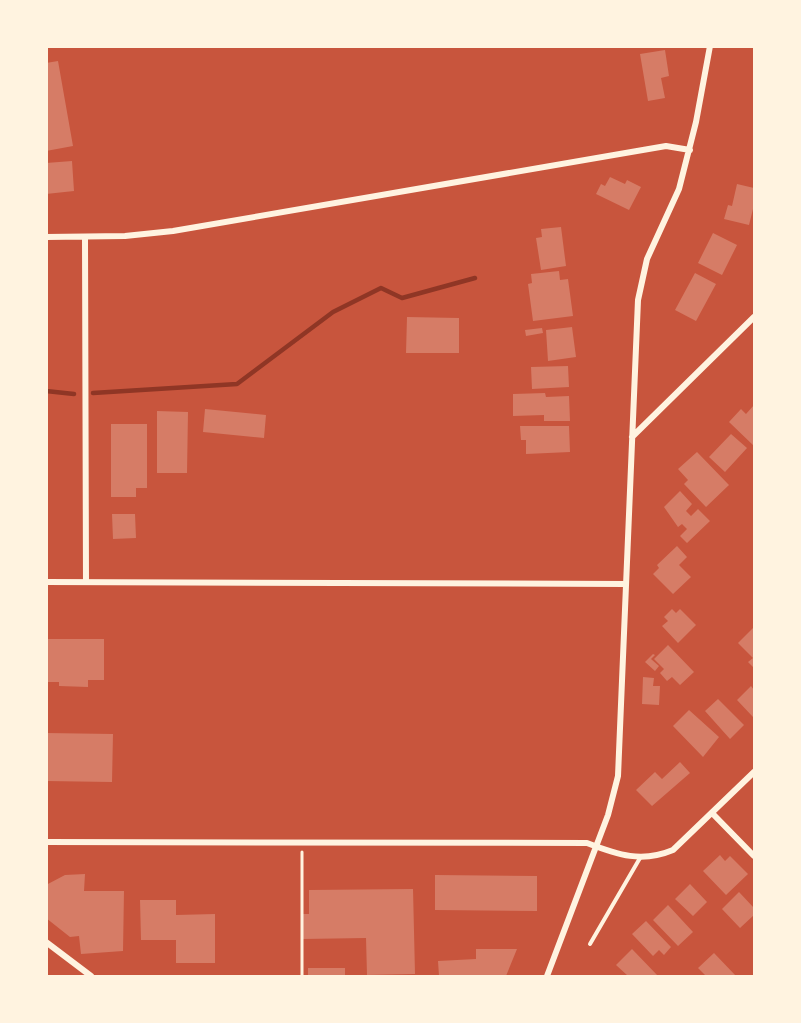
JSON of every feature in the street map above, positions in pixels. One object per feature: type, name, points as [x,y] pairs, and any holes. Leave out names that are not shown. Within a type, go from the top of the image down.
[{"type":"street","points":[[547,976],[597,847],[618,776],[638,300],[647,259],[679,189],[690,150],[710,46]]},
{"type":"street","points":[[46,237],[125,237],[173,231],[666,146],[690,150]]},
{"type":"street","points":[[85,237],[86,582]]},
{"type":"street","points":[[632,437],[754,317]]},
{"type":"street","points":[[46,582],[626,584]]},
{"type":"street","points":[[46,842],[587,843],[640,858],[657,856],[673,850],[754,772]]},
{"type":"street","points":[[712,813],[754,856]]},
{"type":"street","points":[[46,942],[92,976]]},
{"type":"lane","points":[[590,944],[640,858]]},
{"type":"path","points":[[302,842],[302,976]]},
{"type":"building","points":[[665,50],[669,76],[661,78],[665,98],[648,101],[640,54]]},
{"type":"building","points":[[58,61],[73,146],[46,151],[46,63]]},
{"type":"building","points":[[72,161],[74,191],[46,194],[46,163]]},
{"type":"building","points":[[610,177],[625,184],[627,180],[641,187],[629,210],[596,194],[601,184],[605,186]]},
{"type":"building","points":[[737,184],[754,188],[754,205],[749,225],[724,219],[728,205],[732,206]]},
{"type":"building","points":[[561,227],[566,266],[541,270],[536,238],[542,237],[541,229]]},
{"type":"building","points":[[713,233],[737,245],[722,275],[698,263]]},
{"type":"building","points":[[559,271],[560,280],[568,279],[573,316],[533,321],[528,284],[532,283],[531,274]]},
{"type":"building","points":[[695,273],[716,284],[696,321],[675,310]]},
{"type":"building","points":[[407,317],[459,318],[459,353],[406,353]]},
{"type":"building","points":[[572,327],[576,357],[548,361],[546,330]]},
{"type":"building","points":[[542,328],[543,333],[526,336],[525,330]]},
{"type":"building","points":[[568,366],[569,387],[532,389],[531,367]]},
{"type":"building","points":[[545,393],[546,397],[569,396],[570,421],[544,421],[544,415],[513,416],[513,394]]},
{"type":"building","points":[[754,405],[754,446],[729,422],[741,409],[746,414]]},
{"type":"building","points":[[205,409],[266,415],[264,438],[203,432]]},
{"type":"building","points":[[157,411],[188,412],[187,473],[157,473]]},
{"type":"building","points":[[111,424],[147,424],[147,488],[136,488],[136,497],[111,497]]},
{"type":"building","points":[[520,426],[569,426],[570,452],[526,454],[526,440],[521,440]]},
{"type":"building","points":[[731,434],[747,448],[725,472],[709,457]]},
{"type":"building","points":[[697,452],[729,485],[706,507],[684,484],[688,480],[678,469]]},
{"type":"building","points":[[680,491],[692,504],[686,511],[691,516],[698,509],[710,521],[687,543],[680,536],[687,529],[682,524],[678,527],[664,507]]},
{"type":"building","points":[[112,514],[135,514],[136,538],[113,539]]},
{"type":"building","points":[[677,546],[687,557],[679,565],[691,577],[673,594],[653,574],[659,568],[657,565]]},
{"type":"building","points":[[672,609],[676,613],[680,609],[696,625],[678,643],[662,626],[668,621],[664,617]]},
{"type":"building","points":[[754,627],[754,668],[748,662],[753,658],[738,643]]},
{"type":"building","points":[[48,639],[104,639],[104,680],[88,680],[88,687],[59,686],[59,682],[46,682]]},
{"type":"building","points":[[668,645],[694,672],[680,685],[672,677],[667,681],[660,673],[664,669],[654,659]]},
{"type":"building","points":[[653,654],[655,655],[651,659],[659,666],[655,671],[645,662]]},
{"type":"building","points":[[643,677],[654,678],[653,686],[660,686],[659,705],[642,704]]},
{"type":"building","points":[[751,686],[754,690],[753,717],[737,700]]},
{"type":"building","points":[[718,699],[744,725],[730,739],[705,711]]},
{"type":"building","points":[[689,710],[719,737],[703,757],[673,726]]},
{"type":"building","points":[[46,733],[113,734],[112,782],[46,781]]},
{"type":"building","points":[[680,762],[690,773],[652,806],[636,790],[655,772],[662,779]]},
{"type":"building","points":[[720,855],[725,861],[730,856],[748,874],[726,895],[703,871]]},
{"type":"building","points":[[85,874],[84,891],[124,891],[123,951],[81,954],[79,936],[70,937],[46,918],[46,885],[65,875]]},
{"type":"building","points":[[435,875],[537,876],[537,911],[435,910]]},
{"type":"building","points":[[690,884],[707,902],[693,916],[675,899]]},
{"type":"building","points":[[413,889],[415,974],[367,975],[366,938],[303,939],[303,914],[309,914],[309,890]]},
{"type":"building","points":[[739,892],[754,908],[754,915],[740,928],[722,909]]},
{"type":"building","points":[[140,900],[176,900],[176,915],[215,914],[215,963],[176,963],[176,940],[141,940]]},
{"type":"building","points":[[668,905],[693,932],[678,946],[653,920]]},
{"type":"building","points":[[646,921],[671,947],[664,955],[659,950],[653,956],[632,934]]},
{"type":"building","points":[[476,949],[517,949],[506,976],[439,976],[438,961],[476,959]]},
{"type":"building","points":[[632,949],[658,976],[628,976],[616,965]]},
{"type":"building","points":[[714,953],[736,976],[706,976],[698,968]]},
{"type":"building","points":[[308,968],[345,968],[345,976],[308,976]]},
{"type":"waterway","points":[[93,393],[237,384],[333,312],[381,288],[402,298],[475,278]]},
{"type":"waterway","points":[[46,391],[74,394]]}]
